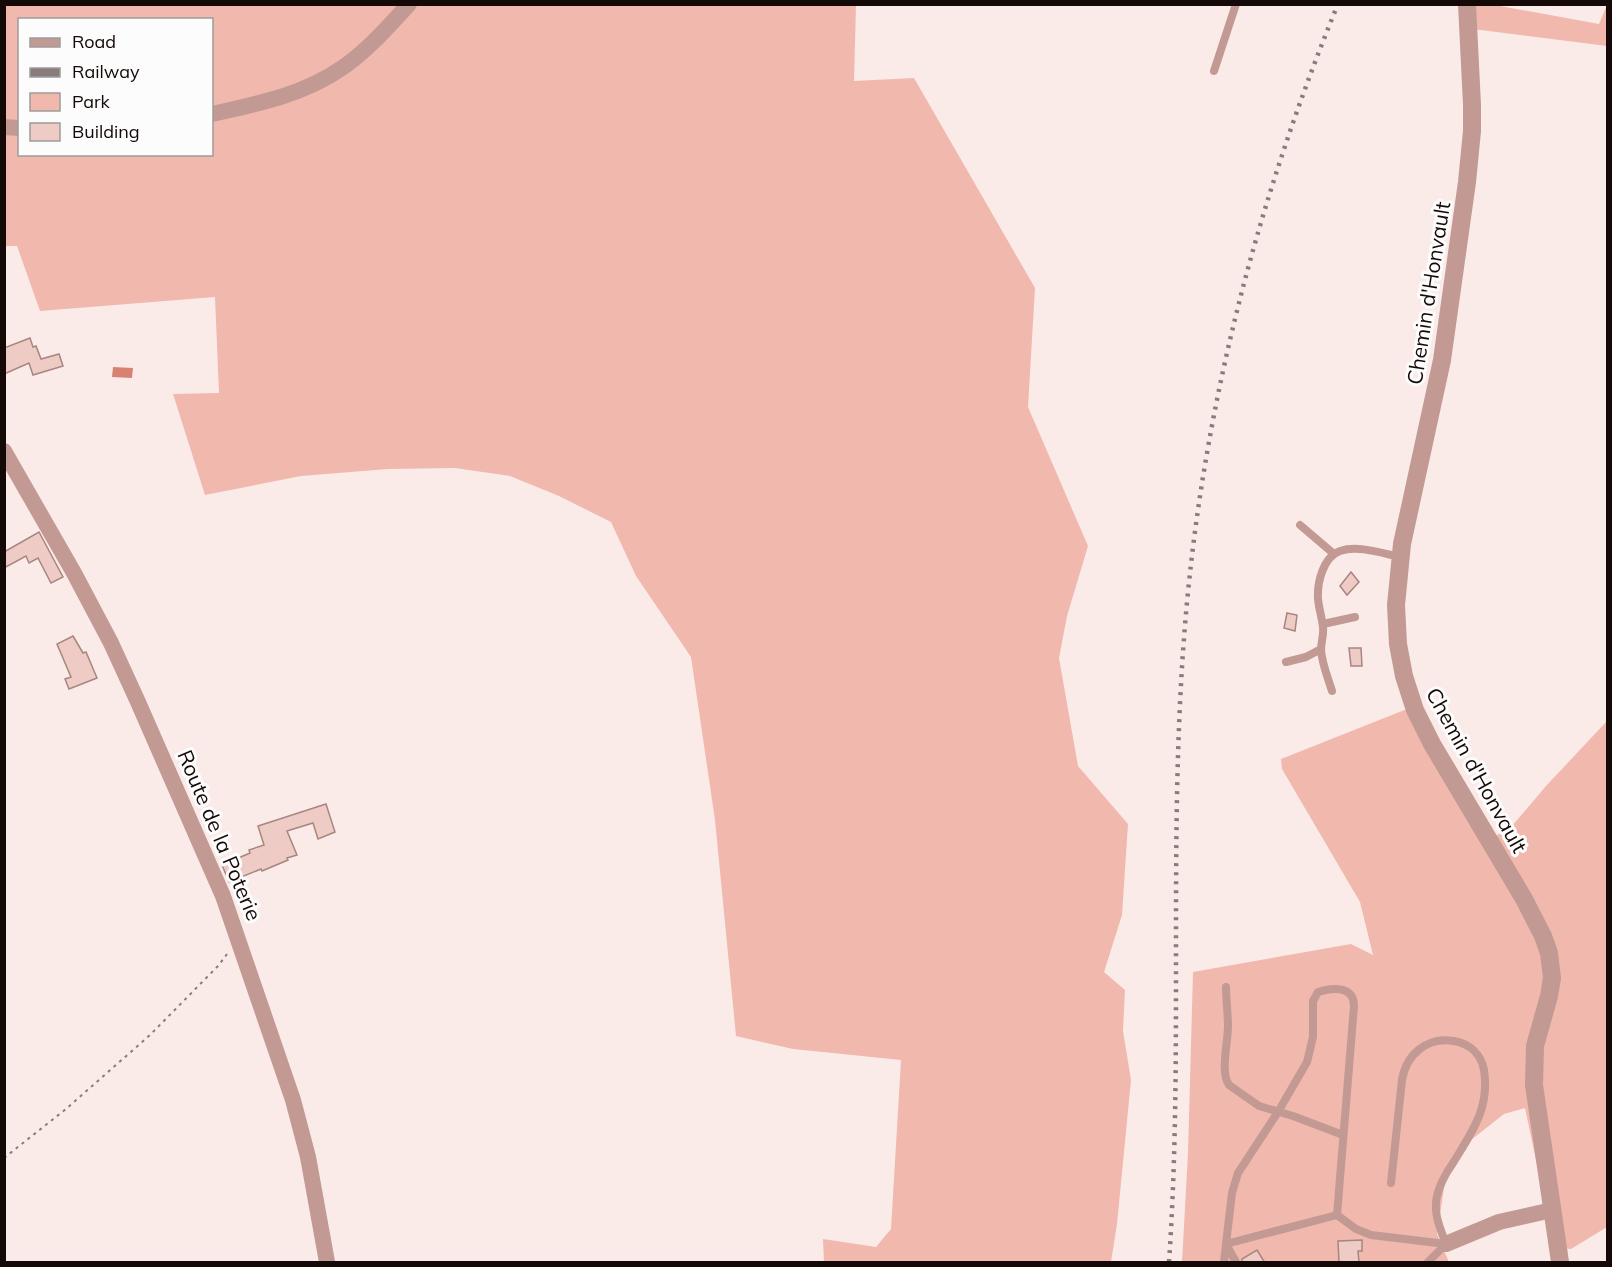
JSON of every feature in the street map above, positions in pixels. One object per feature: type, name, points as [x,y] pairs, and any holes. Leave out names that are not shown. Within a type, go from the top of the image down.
[{"type":"street","points":[[213,114],[282,97],[323,80],[359,55],[409,4]]},
{"type":"street","name":"Chemin d'Honvault","points":[[1467,4],[1472,105],[1467,182],[1442,360],[1400,557],[1396,605],[1397,634],[1401,666],[1411,699],[1432,744],[1529,909],[1543,936],[1551,962],[1551,986],[1536,1037],[1533,1064],[1535,1095],[1560,1263]]},
{"type":"street","name":"Route de la Poterie","points":[[4,451],[74,573],[114,649],[218,884],[293,1100],[310,1171],[327,1263]]},
{"type":"street","points":[[1446,1244],[1499,1222],[1552,1210]]},
{"type":"lane","points":[[1214,71],[1236,4]]},
{"type":"lane","points":[[1300,525],[1334,554]]},
{"type":"lane","points":[[1332,691],[1321,649],[1323,624],[1318,597],[1322,573],[1329,559],[1334,554],[1347,549],[1400,557]]},
{"type":"lane","points":[[1323,624],[1356,617]]},
{"type":"lane","points":[[1286,662],[1321,649]]},
{"type":"lane","points":[[1226,987],[1228,1026],[1226,1081],[1232,1088],[1267,1109],[1343,1135]]},
{"type":"lane","points":[[1224,1263],[1232,1193],[1238,1173],[1302,1072],[1310,1053],[1313,1037],[1315,996],[1324,990],[1344,990],[1352,996],[1354,1006],[1337,1215]]},
{"type":"lane","points":[[1391,1183],[1402,1080],[1409,1059],[1424,1046],[1437,1041],[1454,1041],[1472,1048],[1480,1057],[1484,1068],[1485,1098],[1476,1124],[1437,1193],[1435,1209],[1446,1244]]},
{"type":"lane","points":[[1226,1244],[1337,1215]]},
{"type":"lane","points":[[1337,1215],[1356,1229],[1371,1235],[1446,1244]]},
{"type":"lane","points":[[1226,1244],[1236,1263]]},
{"type":"lane","points":[[1428,1263],[1446,1244]]},
{"type":"path","points":[[4,1158],[66,1109],[150,1035],[218,966],[238,939]]},
{"type":"green space","points":[[5,5],[856,5],[854,81],[914,78],[1035,288],[1028,407],[1088,546],[1067,616],[1059,658],[1078,766],[1128,824],[1122,915],[1104,972],[1125,990],[1123,1031],[1131,1080],[1117,1224],[1111,1262],[824,1262],[823,1239],[876,1247],[891,1229],[901,1060],[793,1049],[736,1036],[715,820],[691,657],[636,576],[611,522],[559,496],[510,476],[455,468],[388,469],[301,476],[205,495],[173,394],[219,393],[215,297],[40,311],[17,246],[5,246]]},
{"type":"green space","points":[[1469,5],[1495,5],[1599,24],[1607,5],[1607,46],[1473,29]]},
{"type":"green space","points":[[1407,709],[1484,843],[1512,826],[1607,721],[1607,1227],[1571,1249],[1552,1247],[1525,1108],[1504,1114],[1471,1140],[1445,1182],[1437,1234],[1449,1262],[1182,1262],[1188,1153],[1193,972],[1351,944],[1373,955],[1360,902],[1282,769],[1281,759]]},
{"type":"shaded area","points":[[113,367],[133,368],[132,378],[112,377]]},
{"type":"building","points":[[30,338],[41,359],[59,354],[63,366],[33,375],[29,363],[4,374],[4,348]]},
{"type":"building","points":[[39,532],[63,577],[51,583],[38,558],[29,563],[26,556],[4,568],[4,552]]},
{"type":"building","points":[[1351,572],[1359,582],[1347,595],[1340,586]]},
{"type":"building","points":[[1287,613],[1297,615],[1295,631],[1284,628]]},
{"type":"building","points":[[73,636],[83,653],[86,652],[97,678],[69,689],[65,679],[71,677],[57,644]]},
{"type":"building","points":[[1349,648],[1361,648],[1362,666],[1351,666]]},
{"type":"building","points":[[326,804],[335,832],[318,839],[313,823],[287,831],[297,855],[262,871],[261,869],[229,882],[222,865],[250,853],[249,850],[264,845],[258,826]]},
{"type":"building","points":[[1362,1240],[1362,1251],[1358,1251],[1359,1263],[1339,1263],[1338,1241]]},
{"type":"building","points":[[1257,1250],[1265,1263],[1242,1263],[1242,1259]]},
{"type":"railway","points":[[1169,1262],[1175,1110],[1179,728],[1190,569],[1216,404],[1234,322],[1280,161],[1338,4]]}]
